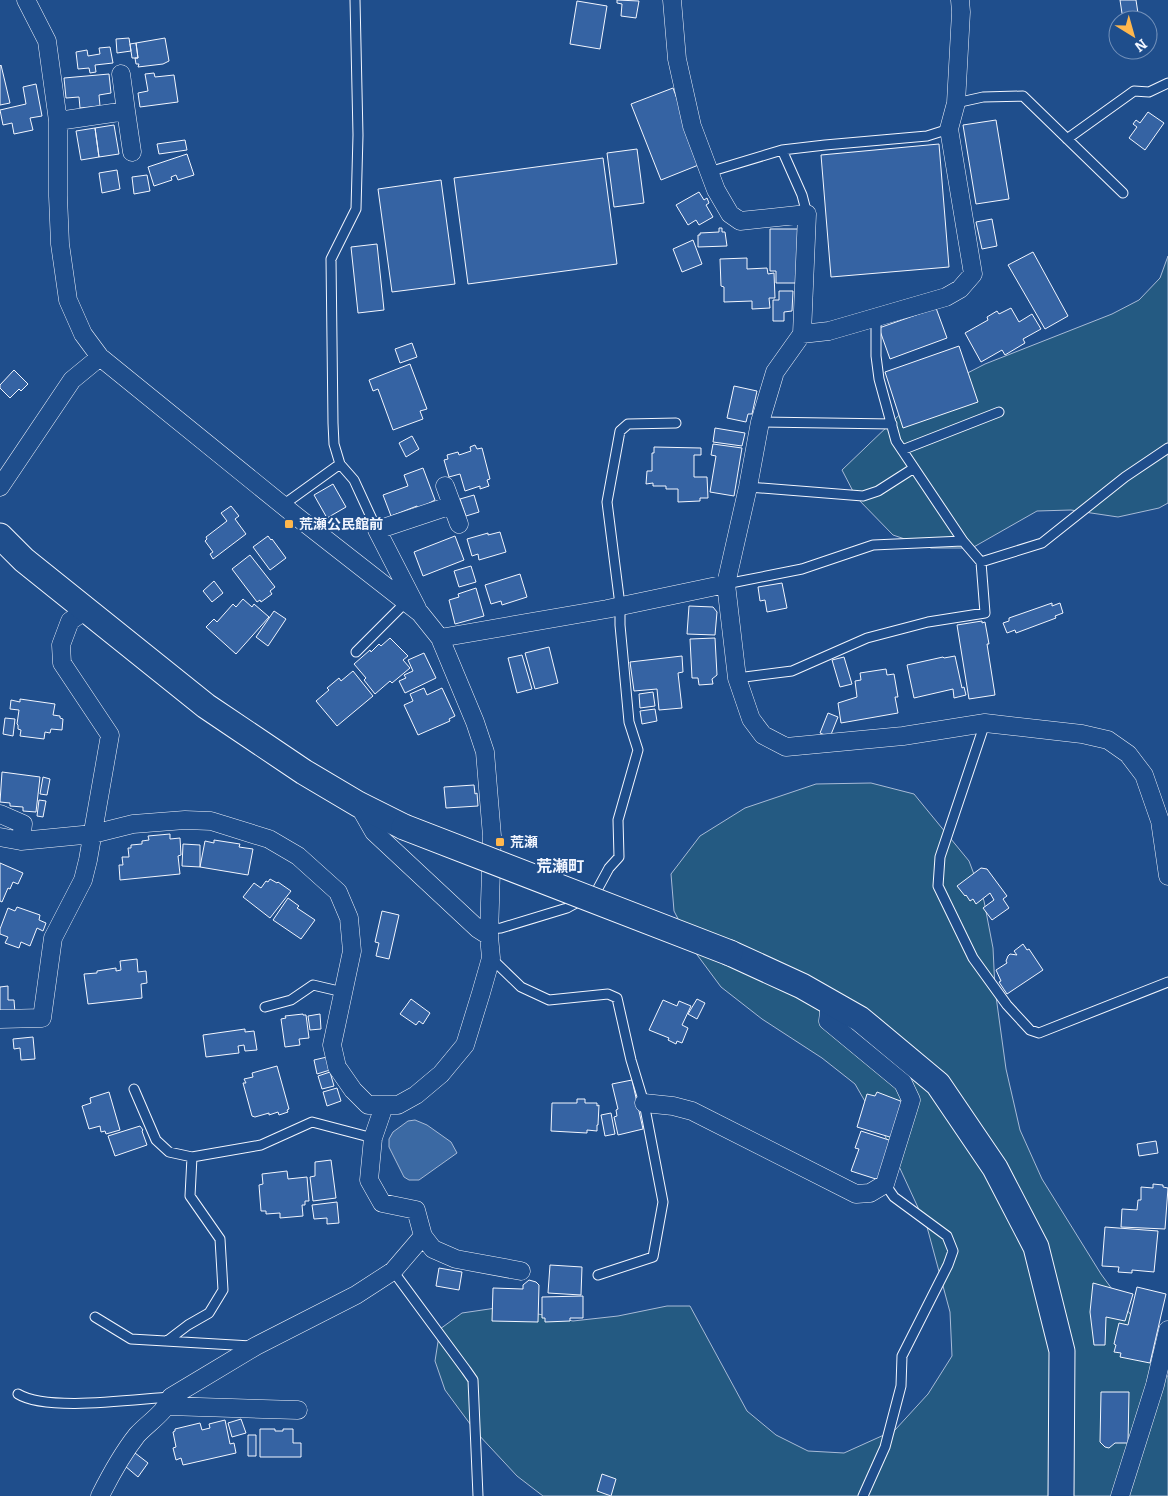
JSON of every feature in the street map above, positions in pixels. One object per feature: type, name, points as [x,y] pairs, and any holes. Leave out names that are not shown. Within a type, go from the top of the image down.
[{"type":"street","points":[[0,836],[20,841],[93,834],[133,824],[185,820],[211,821],[269,839],[298,856],[338,892],[350,918],[352,951],[332,1045],[337,1067],[353,1090],[368,1105],[398,1105],[416,1095],[441,1074],[465,1045],[491,958],[489,932],[492,836],[485,752],[440,638],[413,608],[100,357],[83,334],[68,300],[60,244],[58,121],[47,41],[26,0]]},
{"type":"street","points":[[672,0],[677,59],[692,126],[716,190],[730,214],[740,221],[807,214],[802,334],[775,372],[760,422],[748,487],[726,584],[738,678],[750,720],[763,735],[786,747],[903,736],[985,723],[1082,734],[1108,740],[1128,754],[1144,775],[1164,818],[1168,876]]},
{"type":"street","points":[[802,334],[829,331],[946,297],[960,289],[973,274],[949,129],[956,103],[960,0]]},
{"type":"street","points":[[121,74],[132,152]]},
{"type":"street","points":[[58,121],[126,111]]},
{"type":"street","points":[[0,487],[72,380],[100,357]]},
{"type":"street","points":[[445,486],[459,524]]},
{"type":"street","points":[[413,608],[377,530],[452,505]]},
{"type":"street","points":[[0,536],[24,560],[206,706],[304,772],[358,804],[404,827],[730,953],[802,986],[860,1020],[938,1084],[995,1168],[1036,1247],[1062,1351],[1061,1496]]},
{"type":"street","points":[[440,638],[607,609],[726,584]]},
{"type":"street","points":[[0,1019],[42,1018],[53,938],[83,880],[93,834],[110,735],[62,663],[61,645],[70,621],[86,610]]},
{"type":"street","points":[[358,804],[374,832],[478,929],[489,932]]},
{"type":"street","points":[[0,814],[23,824],[20,841]]},
{"type":"street","points":[[644,1104],[673,1106],[692,1111],[856,1194],[870,1193],[885,1184],[911,1100],[903,1083],[828,1021],[830,1002]]},
{"type":"street","points":[[384,1106],[373,1138],[369,1180],[382,1203],[416,1210],[423,1236],[433,1249],[456,1259],[521,1271]]},
{"type":"street","points":[[100,1496],[118,1460],[138,1434],[169,1401],[256,1346],[356,1295],[393,1272],[423,1236]]},
{"type":"street","points":[[1120,1496],[1156,1385],[1168,1330]]},
{"type":"street","points":[[169,1401],[298,1410]]},
{"type":"lane","points":[[355,0],[358,136],[356,208],[331,260],[333,423],[334,444],[340,464],[354,480],[377,530]]},
{"type":"lane","points":[[1067,139],[1134,91],[1149,92],[1168,83]]},
{"type":"lane","points":[[956,103],[983,97],[1023,96],[1123,192]]},
{"type":"lane","points":[[709,172],[782,150],[927,136],[949,129]]},
{"type":"lane","points":[[782,150],[802,195],[807,214]]},
{"type":"lane","points":[[738,678],[792,671],[867,638],[928,622],[984,612],[981,562],[963,541],[896,441],[879,379],[876,356],[876,317]]},
{"type":"lane","points":[[902,450],[999,412]]},
{"type":"lane","points":[[760,422],[892,424]]},
{"type":"lane","points":[[489,932],[567,908],[596,892],[609,868],[620,857],[618,820],[638,750],[629,722],[620,625],[620,605],[607,502],[620,431],[628,424],[676,423]]},
{"type":"lane","points":[[981,562],[1042,543],[1125,477],[1168,448]]},
{"type":"lane","points":[[283,505],[340,464]]},
{"type":"lane","points":[[748,487],[862,496],[878,492],[914,468]]},
{"type":"lane","points":[[726,584],[802,569],[873,545],[963,541]]},
{"type":"lane","points":[[356,652],[413,608]]},
{"type":"lane","points":[[985,723],[940,858],[939,867],[938,886],[972,958],[1007,1005],[1030,1030],[1039,1033],[1168,982]]},
{"type":"lane","points":[[491,958],[522,987],[549,1000],[608,994],[617,998],[631,1060],[644,1104],[663,1202],[653,1257],[598,1275]]},
{"type":"lane","points":[[265,1007],[291,1000],[313,985],[343,992]]},
{"type":"lane","points":[[134,1089],[156,1140],[169,1152],[192,1157],[261,1145],[312,1122],[373,1138]]},
{"type":"lane","points":[[166,1341],[209,1313],[223,1290],[220,1239],[190,1196],[192,1157]]},
{"type":"lane","points":[[863,1496],[884,1447],[901,1386],[902,1356],[948,1265],[952,1251],[947,1236],[894,1197],[885,1184]]},
{"type":"lane","points":[[393,1272],[472,1380],[478,1496]]},
{"type":"lane","points":[[95,1317],[131,1339],[256,1346]]},
{"type":"lane","points":[[18,1394],[25,1398],[63,1404],[169,1401]]},
{"type":"shaded area","points":[[1168,256],[1168,503],[1159,508],[1118,517],[1071,510],[1037,511],[972,548],[931,548],[893,535],[856,497],[842,470],[915,400],[985,364],[1112,314],[1139,300],[1160,278]]},
{"type":"shaded area","points":[[871,783],[914,794],[969,861],[984,901],[993,948],[995,989],[1006,1069],[1020,1130],[1042,1179],[1101,1274],[1144,1333],[1168,1377],[1168,1496],[543,1496],[517,1476],[476,1432],[445,1390],[435,1361],[440,1329],[462,1313],[503,1307],[573,1321],[618,1316],[667,1306],[690,1306],[747,1411],[776,1435],[808,1451],[844,1453],[895,1430],[928,1394],[952,1356],[950,1312],[927,1227],[885,1136],[855,1084],[822,1058],[762,1019],[721,987],[695,952],[674,911],[671,874],[700,836],[745,808],[816,784]]},
{"type":"shaded area","points":[[415,1120],[427,1125],[451,1142],[457,1153],[419,1180],[409,1180],[404,1177],[389,1147],[389,1139],[393,1132],[408,1121]]},
{"type":"building","points":[[617,0],[639,1],[636,18],[621,16],[622,4],[617,3]]},
{"type":"building","points":[[1120,0],[1136,0],[1138,10],[1122,10]]},
{"type":"building","points":[[577,1],[607,6],[600,49],[570,44]]},
{"type":"building","points":[[129,38],[131,51],[117,53],[116,39]]},
{"type":"building","points":[[165,38],[169,61],[163,64],[138,67],[139,64],[136,64],[135,58],[138,58],[136,43]]},
{"type":"building","points":[[136,43],[138,58],[132,58],[130,44]]},
{"type":"building","points":[[110,47],[113,63],[95,65],[96,72],[90,73],[89,68],[78,69],[76,52],[87,50],[88,56],[100,54],[99,48]]},
{"type":"building","points":[[0,66],[10,103],[0,105]]},
{"type":"building","points":[[154,73],[155,77],[174,75],[178,102],[140,107],[138,93],[148,91],[145,74]]},
{"type":"building","points":[[109,74],[111,93],[99,95],[100,106],[80,108],[79,97],[66,98],[64,78]]},
{"type":"building","points":[[36,84],[42,116],[30,118],[33,130],[14,134],[12,123],[3,125],[0,110],[26,104],[23,87]]},
{"type":"building","points":[[673,88],[701,164],[661,180],[631,104]]},
{"type":"building","points":[[1148,112],[1164,123],[1145,150],[1129,138],[1137,127],[1133,124],[1136,120],[1140,123]]},
{"type":"building","points":[[996,120],[1009,199],[976,204],[963,125]]},
{"type":"building","points":[[114,125],[119,154],[99,157],[95,128]]},
{"type":"building","points":[[95,128],[99,157],[81,160],[76,131]]},
{"type":"building","points":[[185,140],[187,150],[159,154],[157,144]]},
{"type":"building","points":[[939,144],[949,267],[831,277],[821,155]]},
{"type":"building","points":[[637,149],[644,203],[614,207],[607,153]]},
{"type":"building","points":[[187,154],[194,175],[178,180],[176,175],[171,177],[172,180],[154,186],[148,167]]},
{"type":"building","points":[[603,158],[617,264],[468,284],[454,178]]},
{"type":"building","points":[[117,170],[120,189],[102,193],[99,173]]},
{"type":"building","points":[[147,175],[150,191],[134,194],[132,177]]},
{"type":"building","points":[[441,180],[455,284],[392,292],[378,189]]},
{"type":"building","points":[[699,192],[704,200],[707,198],[709,203],[706,205],[713,217],[699,225],[696,220],[688,225],[676,205]]},
{"type":"building","points":[[992,219],[997,246],[982,249],[976,222]]},
{"type":"building","points":[[719,228],[722,228],[722,232],[725,232],[727,246],[698,247],[698,235],[700,233],[719,232]]},
{"type":"building","points":[[770,229],[798,229],[798,283],[776,283],[776,271],[770,271]]},
{"type":"building","points":[[693,240],[702,264],[682,272],[673,249]]},
{"type":"building","points":[[377,244],[384,310],[358,313],[351,247]]},
{"type":"building","points":[[1033,252],[1068,316],[1045,329],[1008,265]]},
{"type":"building","points":[[747,258],[747,269],[767,268],[768,274],[774,273],[775,298],[769,298],[770,308],[752,309],[752,301],[724,302],[724,287],[721,286],[720,259]]},
{"type":"building","points":[[779,291],[793,291],[792,311],[784,312],[784,321],[773,321],[773,300],[779,300]]},
{"type":"building","points":[[936,308],[947,338],[890,359],[879,328]]},
{"type":"building","points":[[1011,308],[1019,322],[1032,314],[1041,329],[1023,339],[1025,343],[1005,355],[1002,350],[981,362],[965,333],[988,320],[987,317],[997,311],[999,314]]},
{"type":"building","points":[[412,343],[417,357],[400,363],[395,349]]},
{"type":"building","points":[[959,346],[978,402],[903,428],[885,372]]},
{"type":"building","points":[[410,364],[427,409],[420,411],[423,419],[393,430],[378,389],[373,391],[369,380]]},
{"type":"building","points":[[14,370],[28,384],[21,391],[19,389],[10,398],[0,388],[0,385]]},
{"type":"building","points":[[734,386],[757,391],[752,414],[748,414],[746,422],[727,418]]},
{"type":"building","points":[[715,428],[745,433],[742,446],[713,442]]},
{"type":"building","points":[[412,436],[419,449],[406,457],[399,443]]},
{"type":"building","points":[[713,444],[742,448],[734,496],[710,492],[716,456],[711,455]]},
{"type":"building","points":[[475,445],[477,449],[482,448],[490,479],[487,480],[489,486],[480,489],[480,486],[465,491],[460,474],[449,477],[444,460],[448,459],[447,455],[458,452],[459,455],[471,451],[470,447]]},
{"type":"building","points":[[654,447],[701,448],[701,455],[694,455],[694,477],[707,477],[708,498],[700,498],[700,501],[678,502],[678,489],[666,489],[666,486],[653,486],[653,483],[646,484],[647,471],[652,471]]},
{"type":"building","points":[[423,468],[435,500],[418,509],[417,506],[391,516],[383,495],[408,486],[404,475]]},
{"type":"building","points":[[333,484],[346,507],[327,518],[314,495]]},
{"type":"building","points":[[474,495],[479,512],[466,516],[460,499]]},
{"type":"building","points":[[231,506],[239,516],[235,519],[246,534],[213,559],[210,554],[213,552],[205,541],[206,537],[227,521],[221,513]]},
{"type":"building","points":[[500,532],[506,552],[479,560],[478,554],[472,556],[467,539],[488,533],[488,535]]},
{"type":"building","points":[[268,536],[286,558],[270,570],[253,547]]},
{"type":"building","points":[[455,536],[464,560],[423,576],[414,552]]},
{"type":"building","points":[[250,555],[275,587],[270,591],[272,594],[261,602],[260,600],[257,602],[232,569]]},
{"type":"building","points":[[471,566],[476,582],[459,587],[454,571]]},
{"type":"building","points":[[520,574],[527,597],[502,605],[501,601],[491,604],[485,585]]},
{"type":"building","points":[[214,581],[223,593],[212,602],[203,591]]},
{"type":"building","points":[[782,583],[787,608],[767,612],[765,600],[760,601],[758,587]]},
{"type":"building","points":[[476,588],[484,616],[455,624],[449,600],[459,597],[458,594]]},
{"type":"building","points":[[243,599],[252,607],[254,604],[269,617],[236,654],[206,627],[214,619],[217,622],[233,604],[236,607]]},
{"type":"building","points":[[1052,603],[1052,606],[1060,603],[1063,613],[1055,616],[1056,618],[1016,633],[1015,630],[1007,633],[1003,623],[1009,621],[1009,618]]},
{"type":"building","points":[[689,606],[713,607],[717,612],[715,635],[687,634]]},
{"type":"building","points":[[274,611],[286,619],[268,646],[256,637]]},
{"type":"building","points":[[982,621],[982,623],[985,622],[989,644],[987,644],[995,695],[969,699],[957,625]]},
{"type":"building","points":[[390,638],[408,656],[403,660],[410,668],[375,694],[364,680],[366,678],[354,664],[370,650],[371,652],[379,644],[381,646]]},
{"type":"building","points":[[715,638],[717,675],[712,679],[713,684],[699,685],[698,678],[692,678],[690,639]]},
{"type":"building","points":[[549,647],[558,683],[535,689],[525,653]]},
{"type":"building","points":[[424,653],[436,678],[405,693],[399,681],[406,678],[404,675],[413,671],[408,660]]},
{"type":"building","points":[[522,655],[532,689],[517,693],[508,658]]},
{"type":"building","points":[[682,656],[683,672],[678,673],[682,708],[659,710],[657,689],[634,691],[630,662]]},
{"type":"building","points":[[955,656],[962,688],[964,687],[966,695],[954,698],[953,689],[914,698],[907,665]]},
{"type":"building","points":[[844,657],[852,684],[840,687],[832,660]]},
{"type":"building","points":[[886,669],[887,675],[894,674],[898,697],[895,697],[898,713],[841,723],[838,703],[857,697],[855,681],[861,680],[860,673]]},
{"type":"building","points":[[353,671],[373,696],[337,726],[316,701],[339,678],[341,681]]},
{"type":"building","points":[[424,688],[427,695],[442,688],[455,716],[449,719],[450,721],[418,735],[404,705],[413,701],[410,694]]},
{"type":"building","points":[[653,692],[655,706],[640,708],[639,694]]},
{"type":"building","points":[[20,699],[55,704],[53,715],[60,716],[63,719],[62,730],[51,729],[50,733],[45,732],[44,739],[20,736],[21,730],[18,729],[17,724],[19,710],[10,709],[11,700],[20,702]]},
{"type":"building","points":[[655,709],[657,721],[642,724],[640,711]]},
{"type":"building","points":[[828,713],[838,717],[830,737],[820,733]]},
{"type":"building","points":[[5,718],[15,719],[13,736],[3,734]]},
{"type":"building","points":[[2,772],[40,777],[36,812],[23,811],[23,807],[10,806],[10,803],[0,802]]},
{"type":"building","points":[[43,777],[50,779],[47,795],[40,794]]},
{"type":"building","points":[[474,785],[478,806],[446,808],[444,787]]},
{"type":"building","points":[[39,800],[46,801],[43,817],[37,816]]},
{"type":"building","points":[[170,834],[170,839],[180,838],[181,855],[178,856],[180,874],[120,880],[119,865],[123,865],[122,857],[129,857],[128,848],[131,848],[131,845],[142,844],[142,841],[149,840],[148,836]]},
{"type":"building","points":[[214,840],[240,844],[239,847],[253,849],[248,875],[200,867],[205,841],[214,843]]},
{"type":"building","points":[[183,844],[200,845],[200,867],[182,866]]},
{"type":"building","points":[[0,863],[23,873],[18,884],[13,882],[10,889],[8,888],[2,902],[0,901]]},
{"type":"building","points":[[981,868],[987,869],[1007,896],[1003,899],[1009,908],[992,920],[983,908],[994,900],[990,893],[976,904],[973,899],[970,901],[957,886]]},
{"type":"building","points":[[270,879],[291,891],[270,918],[243,897],[254,883],[261,888]]},
{"type":"building","points":[[288,898],[299,906],[297,908],[315,920],[301,939],[273,920]]},
{"type":"building","points":[[17,907],[40,915],[39,920],[46,923],[43,931],[37,928],[30,946],[21,942],[19,948],[5,943],[8,937],[0,934],[8,908],[15,911]]},
{"type":"building","points":[[382,911],[399,915],[389,959],[376,956],[379,943],[375,942]]},
{"type":"building","points":[[1023,944],[1027,950],[1029,949],[1043,970],[1007,994],[999,982],[1001,981],[996,970],[1007,963],[1006,961],[1010,954],[1017,955],[1014,951]]},
{"type":"building","points":[[137,959],[138,972],[146,971],[147,983],[141,984],[142,998],[88,1004],[84,974],[116,968],[116,971],[121,970],[120,961]]},
{"type":"building","points":[[8,986],[8,1000],[14,1000],[15,1013],[0,1013],[0,987]]},
{"type":"building","points":[[411,999],[430,1013],[423,1024],[419,1021],[416,1025],[400,1014]]},
{"type":"building","points":[[697,999],[705,1003],[697,1019],[688,1014]]},
{"type":"building","points":[[663,1000],[677,1006],[679,1001],[691,1006],[682,1025],[688,1028],[682,1043],[677,1041],[676,1044],[668,1040],[669,1038],[649,1030]]},
{"type":"building","points":[[320,1014],[321,1029],[310,1030],[308,1016]]},
{"type":"building","points":[[306,1015],[309,1038],[299,1039],[300,1045],[285,1047],[281,1019],[286,1018],[285,1016]]},
{"type":"building","points":[[245,1029],[245,1032],[254,1031],[257,1050],[245,1051],[244,1045],[238,1046],[239,1053],[206,1057],[203,1035]]},
{"type":"building","points":[[33,1037],[35,1059],[21,1060],[20,1048],[14,1049],[13,1039]]},
{"type":"building","points":[[327,1057],[330,1070],[317,1074],[314,1060]]},
{"type":"building","points":[[277,1066],[289,1109],[287,1110],[288,1112],[279,1115],[278,1112],[269,1115],[269,1113],[255,1117],[252,1116],[243,1083],[246,1083],[244,1079],[253,1077],[252,1073]]},
{"type":"building","points":[[330,1072],[334,1086],[322,1089],[318,1076]]},
{"type":"building","points":[[632,1080],[643,1129],[618,1135],[614,1117],[617,1116],[616,1110],[618,1109],[612,1084]]},
{"type":"building","points":[[337,1088],[341,1101],[327,1106],[323,1092]]},
{"type":"building","points":[[109,1092],[120,1130],[106,1134],[105,1131],[101,1132],[100,1126],[89,1129],[82,1106],[91,1103],[90,1098]]},
{"type":"building","points":[[877,1092],[903,1102],[893,1138],[857,1127],[867,1094],[875,1096]]},
{"type":"building","points":[[577,1099],[585,1099],[585,1103],[597,1103],[597,1106],[599,1105],[597,1131],[587,1130],[587,1133],[551,1131],[552,1103],[577,1103]]},
{"type":"building","points":[[611,1113],[615,1134],[605,1136],[601,1115]]},
{"type":"building","points":[[140,1126],[147,1145],[115,1156],[108,1136]]},
{"type":"building","points":[[861,1131],[892,1141],[879,1180],[851,1171],[859,1149],[855,1148]]},
{"type":"building","points":[[1156,1141],[1158,1153],[1139,1156],[1137,1144]]},
{"type":"building","points":[[331,1160],[336,1198],[313,1201],[310,1177],[315,1176],[315,1162]]},
{"type":"building","points":[[287,1171],[288,1179],[307,1177],[309,1201],[305,1201],[305,1205],[302,1205],[303,1216],[280,1218],[280,1213],[266,1214],[266,1211],[261,1211],[259,1185],[263,1184],[262,1174]]},
{"type":"building","points":[[1153,1184],[1163,1185],[1163,1187],[1168,1188],[1165,1229],[1121,1227],[1122,1209],[1137,1210],[1138,1200],[1141,1200],[1141,1187],[1153,1188]]},
{"type":"building","points":[[337,1202],[339,1223],[327,1224],[327,1218],[314,1219],[312,1205]]},
{"type":"building","points":[[1105,1227],[1158,1231],[1154,1272],[1132,1270],[1132,1273],[1118,1272],[1119,1267],[1102,1266]]},
{"type":"building","points":[[550,1265],[582,1267],[581,1295],[548,1293]]},
{"type":"building","points":[[439,1268],[462,1272],[459,1290],[436,1286]]},
{"type":"building","points":[[529,1280],[539,1285],[538,1322],[492,1321],[493,1288],[523,1289],[523,1285]]},
{"type":"building","points":[[1093,1283],[1133,1294],[1125,1321],[1106,1317],[1105,1345],[1094,1345],[1090,1312]]},
{"type":"building","points":[[1137,1287],[1166,1294],[1150,1363],[1120,1357],[1121,1353],[1114,1352],[1119,1323],[1128,1325]]},
{"type":"building","points":[[583,1296],[583,1318],[570,1318],[570,1321],[545,1322],[545,1318],[542,1318],[542,1297]]},
{"type":"building","points":[[1101,1392],[1129,1392],[1128,1443],[1115,1443],[1109,1448],[1100,1442]]},
{"type":"building","points":[[241,1419],[246,1433],[232,1437],[228,1423]]},
{"type":"building","points":[[225,1420],[230,1444],[234,1443],[236,1453],[183,1465],[181,1458],[176,1460],[173,1448],[176,1447],[173,1432],[175,1429],[200,1423],[202,1430],[210,1428],[209,1424]]},
{"type":"building","points":[[260,1429],[283,1431],[283,1429],[293,1429],[293,1443],[301,1443],[301,1457],[260,1457]]},
{"type":"building","points":[[248,1435],[256,1435],[256,1456],[248,1456]]},
{"type":"building","points":[[135,1453],[148,1463],[138,1477],[125,1466]]},
{"type":"building","points":[[602,1474],[616,1479],[611,1496],[597,1491]]},
{"type":"place","name":"荒瀬公民館前","points":[[289,524]]},
{"type":"place","name":"荒瀬","points":[[500,842]]},
{"type":"district","name":"荒瀬町","points":[[560,866]]}]
